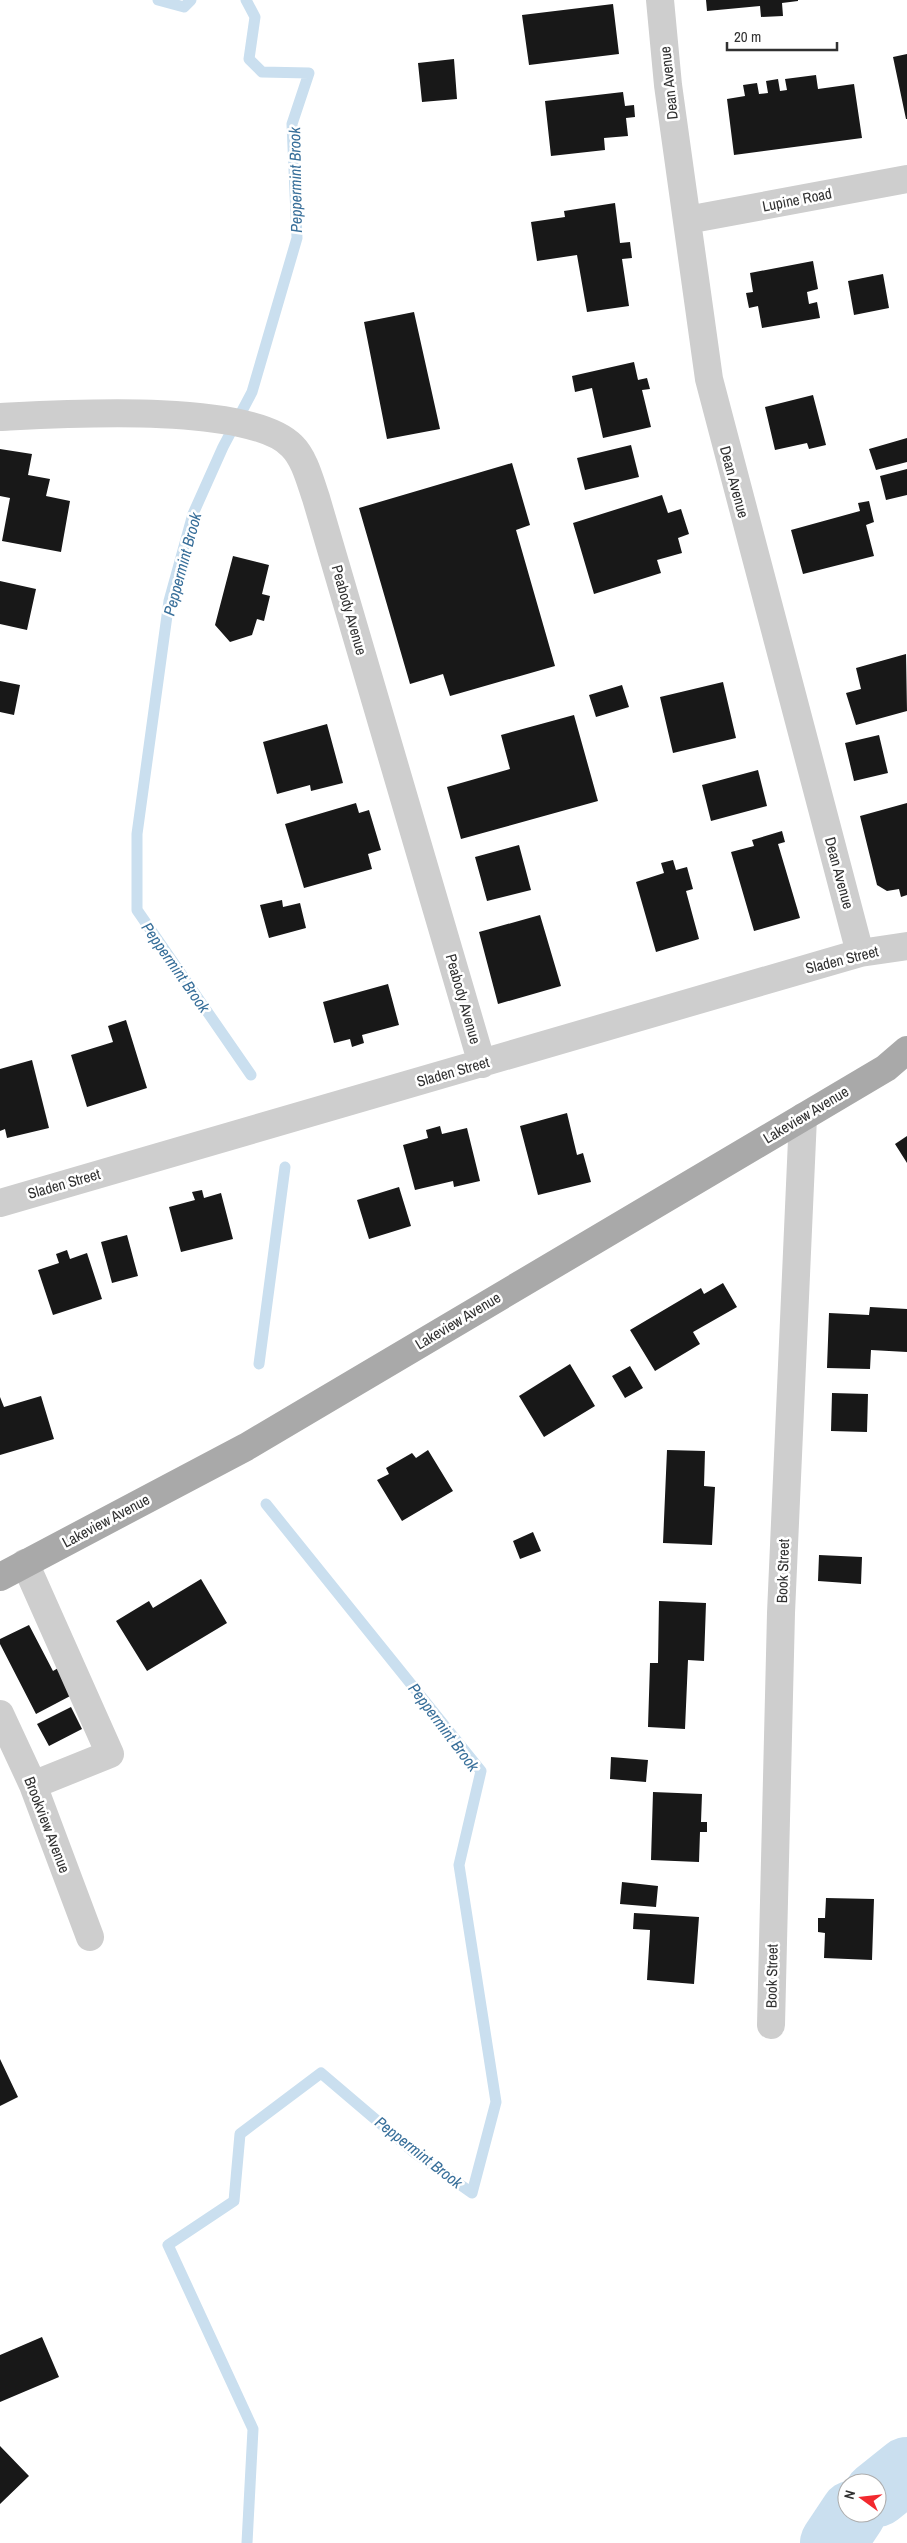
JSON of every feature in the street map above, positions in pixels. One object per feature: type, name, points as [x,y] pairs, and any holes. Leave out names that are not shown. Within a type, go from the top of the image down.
[{"type":"main road","name":"Lakeview Avenue","points":[[0,1577],[246,1447],[886,1068],[907,1050]]},
{"type":"street","name":"Dean Avenue","points":[[660,0],[668,85],[709,379],[720,430],[860,953]]},
{"type":"street","name":"Lupine Road","points":[[687,220],[907,179]]},
{"type":"street","name":"Peabody Avenue","points":[[0,417],[52,414],[145,415],[217,419],[255,426],[274,433],[292,446],[305,468],[316,498],[482,1064]]},
{"type":"street","name":"Sladen Street","points":[[0,1203],[860,953],[907,946]]},
{"type":"street","name":"Book Street","points":[[771,2025],[781,1613],[803,1117]]},
{"type":"street","points":[[25,1563],[110,1754],[33,1785]]},
{"type":"street","name":"Brookview Avenue","points":[[0,1714],[33,1785],[90,1937]]},
{"type":"building","points":[[706,0],[798,1],[782,3],[783,16],[761,17],[760,6],[707,11]]},
{"type":"building","points":[[613,4],[619,54],[529,65],[522,15]]},
{"type":"building","points":[[907,54],[907,119],[906,119],[893,57]]},
{"type":"building","points":[[454,59],[457,99],[422,102],[418,63]]},
{"type":"building","points":[[816,75],[818,89],[854,84],[862,138],[734,155],[727,99],[745,96],[743,85],[757,83],[759,94],[768,93],[766,81],[778,79],[780,91],[787,90],[785,79]]},
{"type":"building","points":[[623,92],[625,106],[634,105],[635,117],[626,118],[628,136],[604,138],[605,150],[551,156],[545,101]]},
{"type":"building","points":[[615,203],[620,243],[630,242],[632,258],[622,259],[629,306],[587,312],[577,255],[537,261],[531,222],[565,217],[564,211]]},
{"type":"building","points":[[813,261],[818,289],[807,292],[809,304],[817,302],[820,318],[762,328],[758,306],[749,308],[746,293],[753,292],[750,273]]},
{"type":"building","points":[[883,274],[889,308],[854,315],[848,281]]},
{"type":"building","points":[[414,312],[440,429],[387,439],[364,322]]},
{"type":"building","points":[[634,362],[638,380],[647,378],[650,389],[642,390],[651,427],[603,438],[592,388],[575,392],[572,376]]},
{"type":"building","points":[[813,395],[826,445],[809,449],[807,443],[775,450],[765,407]]},
{"type":"building","points":[[907,438],[907,462],[876,470],[869,449]]},
{"type":"building","points":[[631,445],[639,477],[585,490],[577,458]]},
{"type":"building","points":[[0,449],[32,454],[28,475],[50,479],[46,496],[70,501],[61,552],[2,541],[10,498],[0,496]]},
{"type":"building","points":[[512,463],[530,525],[516,530],[555,666],[450,696],[443,674],[410,684],[359,508]]},
{"type":"building","points":[[907,469],[907,495],[886,500],[880,476]]},
{"type":"building","points":[[662,495],[668,513],[681,509],[689,534],[678,538],[682,553],[657,560],[661,573],[594,594],[573,523]]},
{"type":"building","points":[[869,501],[874,522],[866,525],[874,556],[803,574],[791,530],[860,511],[858,503]]},
{"type":"building","points":[[233,556],[269,565],[262,594],[270,596],[264,621],[257,619],[252,635],[230,642],[215,625]]},
{"type":"building","points":[[0,581],[36,589],[27,630],[0,624]]},
{"type":"building","points":[[906,654],[907,711],[856,725],[846,693],[861,689],[856,668]]},
{"type":"building","points":[[0,681],[20,685],[14,715],[0,712]]},
{"type":"building","points":[[723,682],[736,738],[673,753],[660,697]]},
{"type":"building","points":[[622,685],[629,707],[596,717],[589,695]]},
{"type":"building","points":[[574,715],[598,801],[461,839],[447,787],[510,769],[501,735]]},
{"type":"building","points":[[327,724],[343,783],[311,791],[310,785],[277,794],[263,742]]},
{"type":"building","points":[[879,735],[888,773],[854,781],[845,743]]},
{"type":"building","points":[[758,770],[767,806],[711,821],[702,785]]},
{"type":"building","points":[[356,803],[359,813],[369,810],[381,850],[368,854],[372,869],[304,888],[285,824]]},
{"type":"building","points":[[907,803],[907,895],[901,897],[899,889],[887,891],[877,885],[860,816]]},
{"type":"building","points":[[782,831],[785,842],[778,844],[800,918],[754,931],[731,852],[754,846],[752,840]]},
{"type":"building","points":[[519,845],[531,890],[487,901],[475,857]]},
{"type":"building","points":[[673,860],[676,870],[687,867],[693,889],[686,891],[699,939],[656,952],[636,882],[664,873],[661,863]]},
{"type":"building","points":[[282,900],[283,907],[300,903],[306,928],[269,938],[260,905]]},
{"type":"building","points":[[540,915],[561,986],[498,1004],[479,932]]},
{"type":"building","points":[[388,984],[399,1025],[362,1035],[364,1043],[352,1047],[350,1039],[334,1043],[323,1002]]},
{"type":"building","points":[[126,1020],[147,1088],[87,1107],[71,1055],[113,1042],[108,1026]]},
{"type":"building","points":[[32,1060],[49,1128],[7,1138],[5,1129],[0,1131],[0,1069]]},
{"type":"building","points":[[567,1113],[577,1155],[583,1153],[591,1182],[538,1195],[520,1126]]},
{"type":"building","points":[[440,1126],[442,1134],[467,1128],[480,1181],[454,1187],[453,1181],[415,1190],[403,1145],[428,1138],[426,1130]]},
{"type":"building","points":[[907,1136],[907,1163],[895,1144]]},
{"type":"building","points":[[399,1187],[411,1226],[369,1239],[357,1200]]},
{"type":"building","points":[[202,1190],[204,1198],[221,1193],[233,1239],[181,1252],[169,1207],[195,1200],[192,1192]]},
{"type":"building","points":[[127,1235],[138,1276],[112,1283],[101,1242]]},
{"type":"building","points":[[67,1250],[70,1259],[87,1253],[102,1299],[53,1315],[38,1270],[59,1263],[56,1254]]},
{"type":"building","points":[[723,1283],[737,1307],[693,1332],[700,1344],[655,1371],[630,1330],[701,1288],[704,1294]]},
{"type":"building","points":[[870,1307],[907,1309],[907,1352],[871,1350],[870,1369],[827,1368],[829,1313],[869,1315]]},
{"type":"building","points":[[570,1364],[595,1406],[544,1437],[519,1396]]},
{"type":"building","points":[[630,1366],[643,1388],[625,1398],[612,1376]]},
{"type":"building","points":[[832,1393],[868,1394],[867,1432],[831,1431]]},
{"type":"building","points":[[41,1396],[54,1439],[0,1455],[0,1397],[4,1407]]},
{"type":"building","points":[[428,1450],[453,1491],[402,1521],[377,1480],[389,1474],[386,1468],[412,1453],[416,1458]]},
{"type":"building","points":[[667,1450],[705,1451],[704,1486],[715,1487],[712,1545],[663,1543]]},
{"type":"building","points":[[533,1532],[541,1551],[520,1559],[513,1541]]},
{"type":"building","points":[[819,1555],[862,1557],[861,1584],[818,1581]]},
{"type":"building","points":[[201,1579],[227,1623],[147,1671],[116,1621],[149,1601],[153,1608]]},
{"type":"building","points":[[659,1601],[706,1603],[704,1661],[688,1660],[685,1729],[648,1727],[650,1663],[658,1663]]},
{"type":"building","points":[[29,1625],[53,1671],[60,1667],[74,1694],[36,1714],[0,1644],[0,1639]]},
{"type":"building","points":[[71,1707],[82,1729],[49,1746],[37,1724]]},
{"type":"building","points":[[611,1757],[648,1760],[646,1782],[610,1779]]},
{"type":"building","points":[[653,1792],[702,1794],[701,1822],[707,1822],[707,1832],[700,1832],[699,1862],[651,1860]]},
{"type":"building","points":[[622,1882],[658,1886],[656,1907],[620,1904]]},
{"type":"building","points":[[826,1898],[874,1899],[872,1960],[824,1958],[825,1933],[818,1932],[818,1918],[825,1918]]},
{"type":"building","points":[[634,1913],[699,1917],[694,1984],[647,1980],[650,1930],[633,1929]]},
{"type":"building","points":[[0,2059],[18,2097],[0,2106]]},
{"type":"building","points":[[42,2337],[59,2377],[0,2402],[0,2355]]},
{"type":"building","points":[[0,2446],[29,2476],[0,2504]]},
{"type":"waterway","name":"Peppermint Brook","points":[[158,0],[184,7],[191,0]]},
{"type":"waterway","name":"Peppermint Brook","points":[[246,0],[255,17],[249,59],[262,72],[309,73],[292,124],[297,238],[252,392],[223,447],[193,514],[169,601],[137,834],[137,910],[251,1075]]},
{"type":"waterway","name":"Peppermint Brook","points":[[259,1364],[285,1167]]},
{"type":"waterway","name":"Peppermint Brook","points":[[247,2543],[253,2429],[168,2245],[234,2201],[240,2134],[321,2073],[415,2153],[472,2193],[496,2102],[459,1865],[481,1771],[266,1504]]},
{"type":"waterway","points":[[887,2486],[907,2470]]},
{"type":"waterway","points":[[833,2543],[846,2523]]}]
